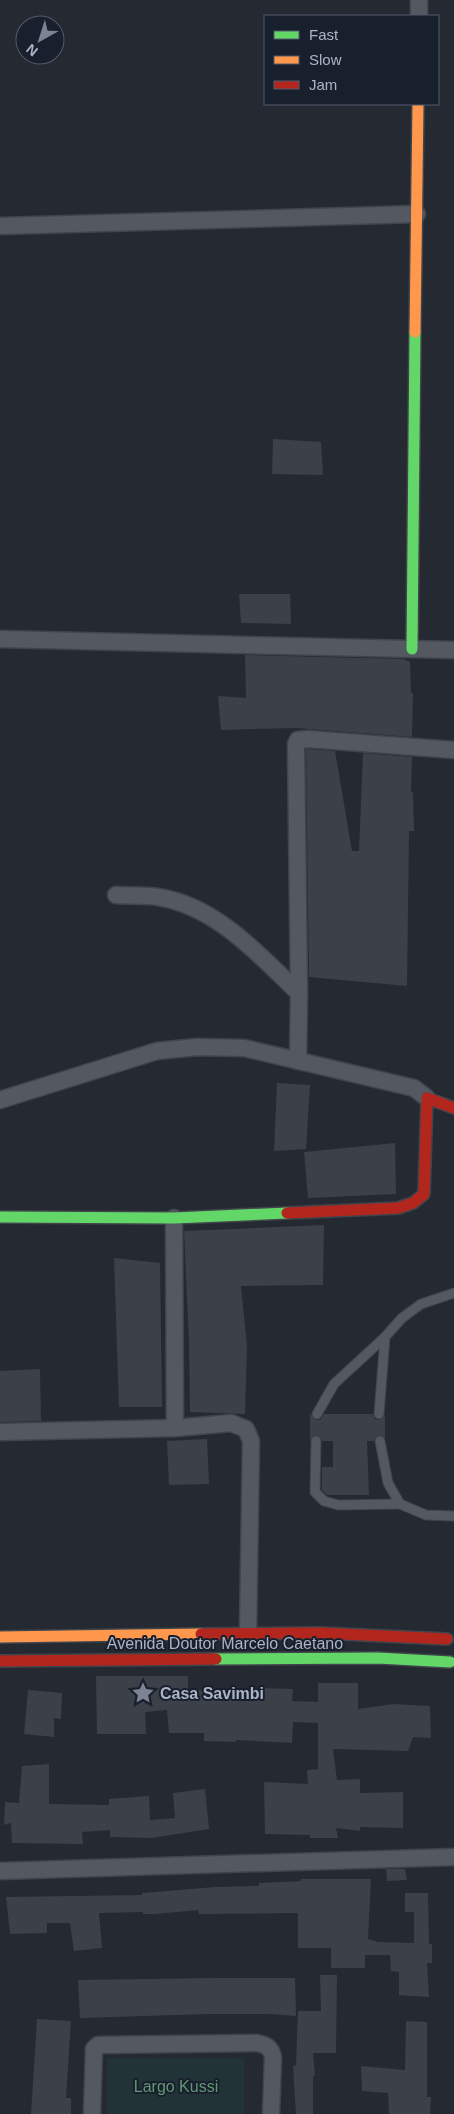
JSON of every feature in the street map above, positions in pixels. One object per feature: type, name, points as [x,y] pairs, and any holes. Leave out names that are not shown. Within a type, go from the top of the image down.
[{"type":"street","points":[[419,0],[419,15]]},
{"type":"street","points":[[412,649],[418,105]]},
{"type":"street","points":[[0,226],[417,214]]},
{"type":"street","points":[[0,639],[454,650]]},
{"type":"street","points":[[298,1061],[296,744],[298,740],[308,739],[454,750]]},
{"type":"street","points":[[116,895],[159,897],[191,907],[235,933],[299,993]]},
{"type":"street","points":[[0,1100],[157,1051],[197,1047],[244,1048],[414,1088],[428,1098],[454,1108]]},
{"type":"street","points":[[0,1217],[174,1218],[398,1208],[412,1203],[424,1194],[428,1098]]},
{"type":"street","points":[[174,1218],[175,1428]]},
{"type":"street","points":[[0,1432],[175,1428],[232,1423],[246,1428],[251,1441],[248,1633]]},
{"type":"street","points":[[447,1639],[454,1628]]},
{"type":"street","name":"Avenida Doutor Marcelo Caetano","points":[[0,1637],[40,1638],[248,1633],[390,1635],[447,1639],[445,1648],[452,1664],[378,1658],[0,1661]]},
{"type":"street","points":[[0,1871],[454,1857]]},
{"type":"street","points":[[92,2114],[94,2049],[98,2044],[257,2043],[266,2045],[272,2050],[271,2114]]},
{"type":"lane","points":[[317,1414],[334,1384],[402,1318],[421,1304],[454,1293]]},
{"type":"lane","points":[[379,1414],[384,1337]]},
{"type":"lane","points":[[316,1441],[315,1492],[324,1501],[338,1505],[400,1504],[426,1515],[454,1516]]},
{"type":"lane","points":[[380,1441],[388,1483],[400,1504]]},
{"type":"green space","name":"Largo Kussi","points":[[107,2058],[244,2058],[244,2114],[107,2114]]},
{"type":"building","points":[[273,439],[321,442],[323,475],[272,474]]},
{"type":"building","points":[[239,594],[290,594],[291,624],[241,623]]},
{"type":"building","points":[[245,655],[403,659],[410,662],[411,693],[413,693],[412,737],[296,728],[221,730],[218,696],[246,698]]},
{"type":"building","points":[[306,749],[335,751],[352,851],[359,851],[363,753],[412,757],[411,792],[413,792],[414,831],[409,831],[407,986],[309,977]]},
{"type":"building","points":[[277,1083],[310,1085],[306,1149],[274,1151]]},
{"type":"building","points":[[395,1143],[396,1194],[308,1198],[304,1152]]},
{"type":"building","points":[[324,1225],[323,1285],[241,1286],[247,1346],[245,1414],[190,1412],[184,1231]]},
{"type":"building","points":[[114,1258],[160,1263],[162,1407],[119,1407]]},
{"type":"building","points":[[40,1369],[41,1421],[0,1422],[0,1371]]},
{"type":"building","points":[[310,1414],[317,1420],[321,1419],[324,1414],[373,1414],[375,1419],[379,1420],[385,1415],[385,1438],[379,1435],[374,1441],[367,1441],[369,1495],[327,1495],[322,1490],[322,1467],[333,1467],[333,1441],[322,1441],[317,1435],[310,1439]]},
{"type":"building","points":[[207,1439],[209,1484],[169,1485],[167,1441]]},
{"type":"building","points":[[96,1676],[188,1676],[188,1690],[260,1692],[260,1688],[293,1689],[292,1701],[318,1702],[318,1683],[358,1683],[358,1709],[394,1704],[430,1706],[431,1738],[413,1737],[408,1751],[333,1749],[337,1780],[360,1779],[360,1793],[403,1792],[403,1828],[360,1827],[360,1831],[336,1828],[338,1838],[310,1838],[310,1835],[265,1834],[264,1782],[308,1784],[307,1770],[318,1769],[318,1723],[293,1722],[292,1743],[236,1740],[236,1742],[204,1741],[204,1733],[169,1733],[167,1710],[145,1712],[146,1734],[97,1734]]},
{"type":"building","points":[[28,1690],[62,1693],[61,1719],[54,1718],[54,1737],[24,1734]]},
{"type":"building","points":[[49,1764],[49,1804],[109,1805],[109,1799],[149,1796],[150,1820],[175,1818],[173,1793],[205,1789],[209,1829],[151,1838],[110,1837],[110,1830],[82,1832],[83,1844],[12,1843],[11,1823],[4,1825],[5,1802],[19,1803],[22,1766]]},
{"type":"building","points":[[386,1869],[405,1869],[407,1880],[387,1881]]},
{"type":"building","points":[[301,1879],[371,1879],[368,1939],[378,1942],[414,1943],[414,1912],[405,1912],[405,1893],[428,1893],[429,1944],[432,1944],[432,1963],[427,1963],[429,1997],[399,1995],[399,1972],[391,1971],[390,1955],[365,1955],[365,1968],[331,1968],[331,1948],[298,1948],[298,1913],[199,1914],[198,1910],[155,1914],[143,1914],[143,1912],[99,1913],[102,1948],[74,1951],[70,1923],[47,1923],[47,1933],[10,1934],[6,1897],[142,1895],[142,1893],[215,1887],[259,1886],[259,1883],[301,1881]]},
{"type":"building","points":[[320,1975],[337,1975],[336,2053],[313,2053],[315,2075],[313,2076],[313,2114],[296,2114],[293,2066],[296,2065],[298,2011],[321,2011]]},
{"type":"building","points":[[295,1978],[296,2016],[209,2014],[80,2018],[78,1980]]},
{"type":"building","points":[[37,2019],[71,2021],[66,2098],[71,2098],[71,2114],[31,2114]]},
{"type":"building","points":[[406,2021],[427,2022],[427,2097],[431,2097],[430,2114],[389,2114],[388,2093],[362,2091],[361,2066],[405,2070]]},
{"type":"traffic: fast","points":[[412,649],[415,332]]},
{"type":"traffic: fast","points":[[0,1217],[174,1218],[287,1213]]},
{"type":"traffic: fast","points":[[216,1659],[378,1658],[450,1662]]},
{"type":"traffic: slow","points":[[415,332],[418,105]]},
{"type":"traffic: slow","points":[[0,1637],[201,1634]]},
{"type":"traffic: jam","points":[[287,1213],[398,1208],[413,1203],[424,1194],[427,1098],[454,1108]]},
{"type":"traffic: jam","points":[[201,1634],[321,1633],[447,1639]]},
{"type":"traffic: jam","points":[[0,1661],[216,1659]]},
{"type":"place","name":"Casa Savimbi","points":[[143,1693]]}]
